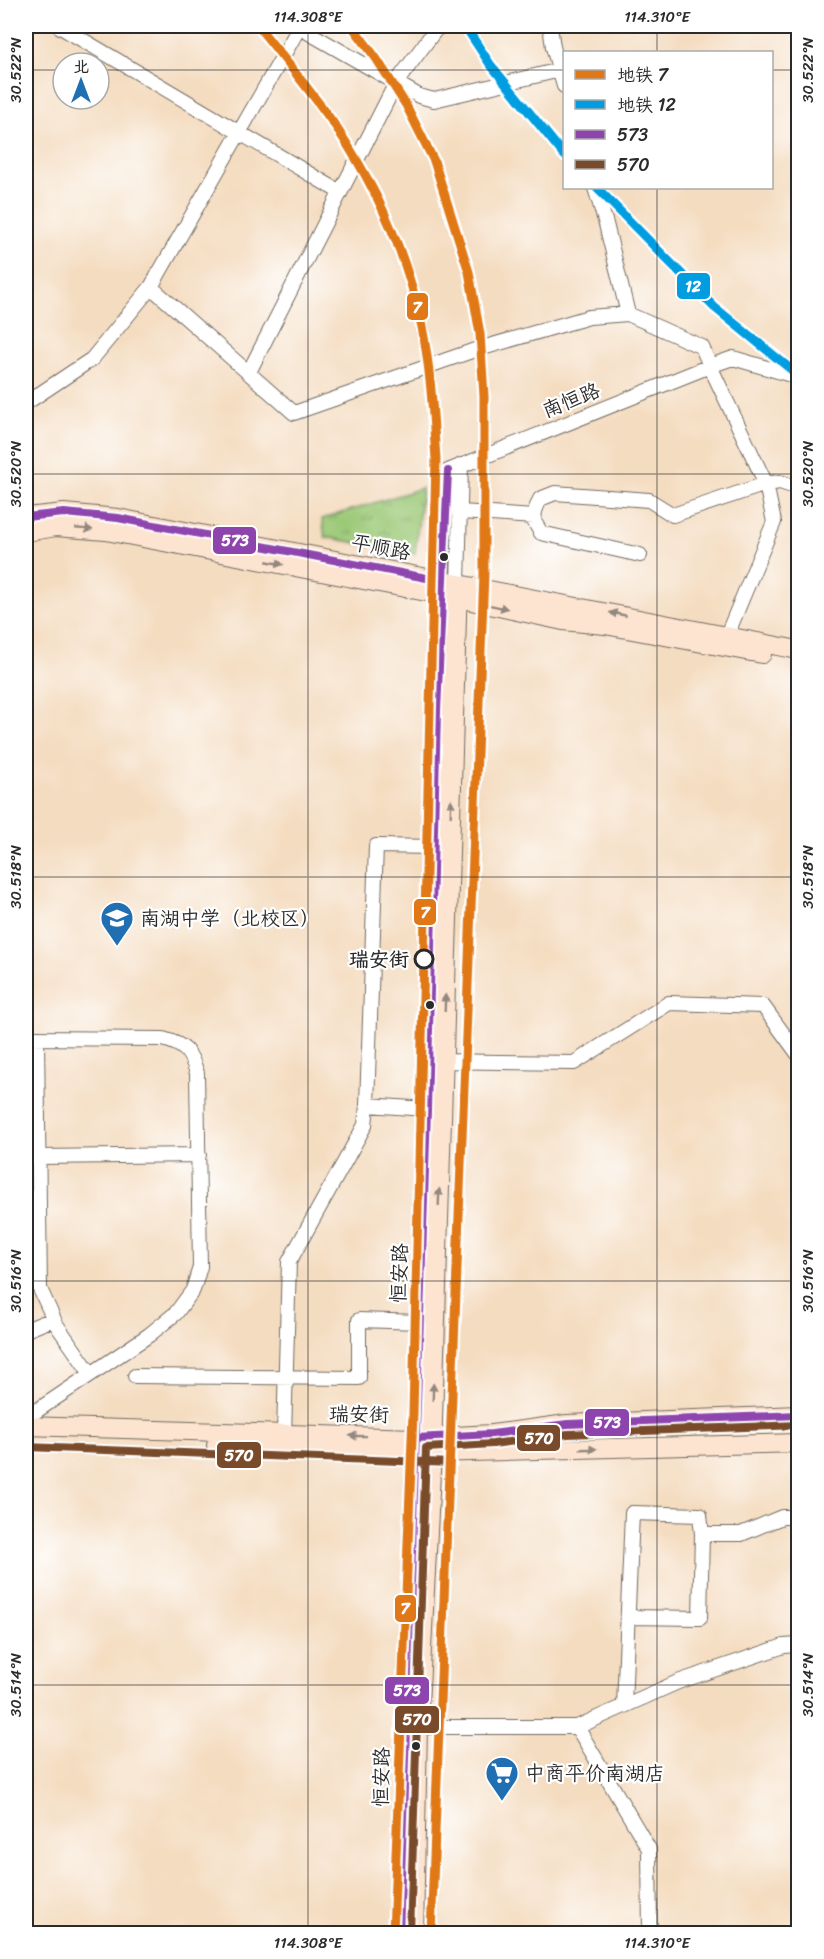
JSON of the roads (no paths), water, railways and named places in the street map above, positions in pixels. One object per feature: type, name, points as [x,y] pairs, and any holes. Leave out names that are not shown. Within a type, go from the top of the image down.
[{"type":"main road","name":"平顺路","points":[[26,517],[64,513],[118,518],[450,589],[563,621],[605,625],[798,661]]},
{"type":"main road","name":"平顺路","points":[[26,532],[56,527],[106,531],[727,635],[798,650]]},
{"type":"main road","name":"恒安路","points":[[424,1445],[420,1322],[427,1109],[436,1061],[434,847],[450,589]]},
{"type":"main road","name":"恒安路","points":[[399,1934],[424,1445],[450,589]]},
{"type":"main road","name":"瑞安街","points":[[26,1426],[284,1435],[424,1445],[567,1424],[798,1415]]},
{"type":"main road","name":"瑞安街","points":[[26,1437],[424,1445],[798,1443]]},
{"type":"main road","name":"恒安路","points":[[411,1727],[414,1934]]},
{"type":"street","points":[[59,26],[340,192]]},
{"type":"street","points":[[26,403],[93,359],[151,287],[299,26],[419,96],[434,100],[560,70]]},
{"type":"street","points":[[249,372],[396,83],[436,29],[442,26]]},
{"type":"street","points":[[550,26],[553,47],[563,82]]},
{"type":"street","points":[[596,189],[628,314]]},
{"type":"street","points":[[151,287],[294,412],[472,351],[589,317],[628,314],[702,346],[765,484],[774,522],[727,635]]},
{"type":"street","name":"南恒路","points":[[448,471],[733,358],[798,377]]},
{"type":"street","name":"恒安路","points":[[450,589],[460,512],[461,465]]},
{"type":"street","name":"恒安路","points":[[448,471],[450,589]]},
{"type":"street","points":[[640,555],[541,533],[534,521],[540,499],[555,493],[649,500],[673,515],[765,484],[780,482],[798,488]]},
{"type":"street","points":[[460,512],[534,517]]},
{"type":"street","points":[[284,1435],[289,1262],[365,1125],[376,846],[434,847]]},
{"type":"street","points":[[436,1061],[574,1063],[669,1003],[763,1006],[798,1054]]},
{"type":"street","points":[[26,1418],[91,1374],[176,1313],[193,1290],[200,1267],[197,1073],[192,1055],[178,1043],[163,1039],[31,1038],[39,1157],[33,1218],[40,1289],[53,1319],[91,1374]]},
{"type":"street","points":[[366,1105],[427,1109]]},
{"type":"street","points":[[39,1157],[199,1155]]},
{"type":"street","points":[[26,1290],[40,1289]]},
{"type":"street","points":[[26,1330],[53,1319]]},
{"type":"street","points":[[135,1376],[359,1378],[359,1320],[420,1322]]},
{"type":"street","points":[[624,1706],[632,1513],[700,1515],[702,1534],[700,1618],[628,1617]]},
{"type":"street","points":[[702,1534],[741,1534],[782,1517],[798,1517]]},
{"type":"street","points":[[411,1727],[577,1727],[678,1682],[784,1646],[798,1645]]},
{"type":"street","points":[[577,1727],[649,1849],[650,1934]]},
{"type":"metro line","name":"7","points":[[258,26],[336,127],[365,174],[389,223],[408,274],[422,327],[430,376],[434,426],[436,459],[413,1413],[393,1934]]},
{"type":"metro line","name":"7","points":[[352,26],[406,105],[434,161],[469,272],[480,334],[484,396],[484,574],[431,1934]]},
{"type":"metro line","name":"12","points":[[465,26],[490,64],[563,154]]},
{"type":"metro line","name":"12","points":[[598,189],[714,307],[798,375]]},
{"type":"place","name":"南湖中学（北校区）","points":[[117,947]]},
{"type":"place","name":"瑞安街","points":[[424,959]]},
{"type":"place","name":"中商平价南湖店","points":[[502,1802]]}]
